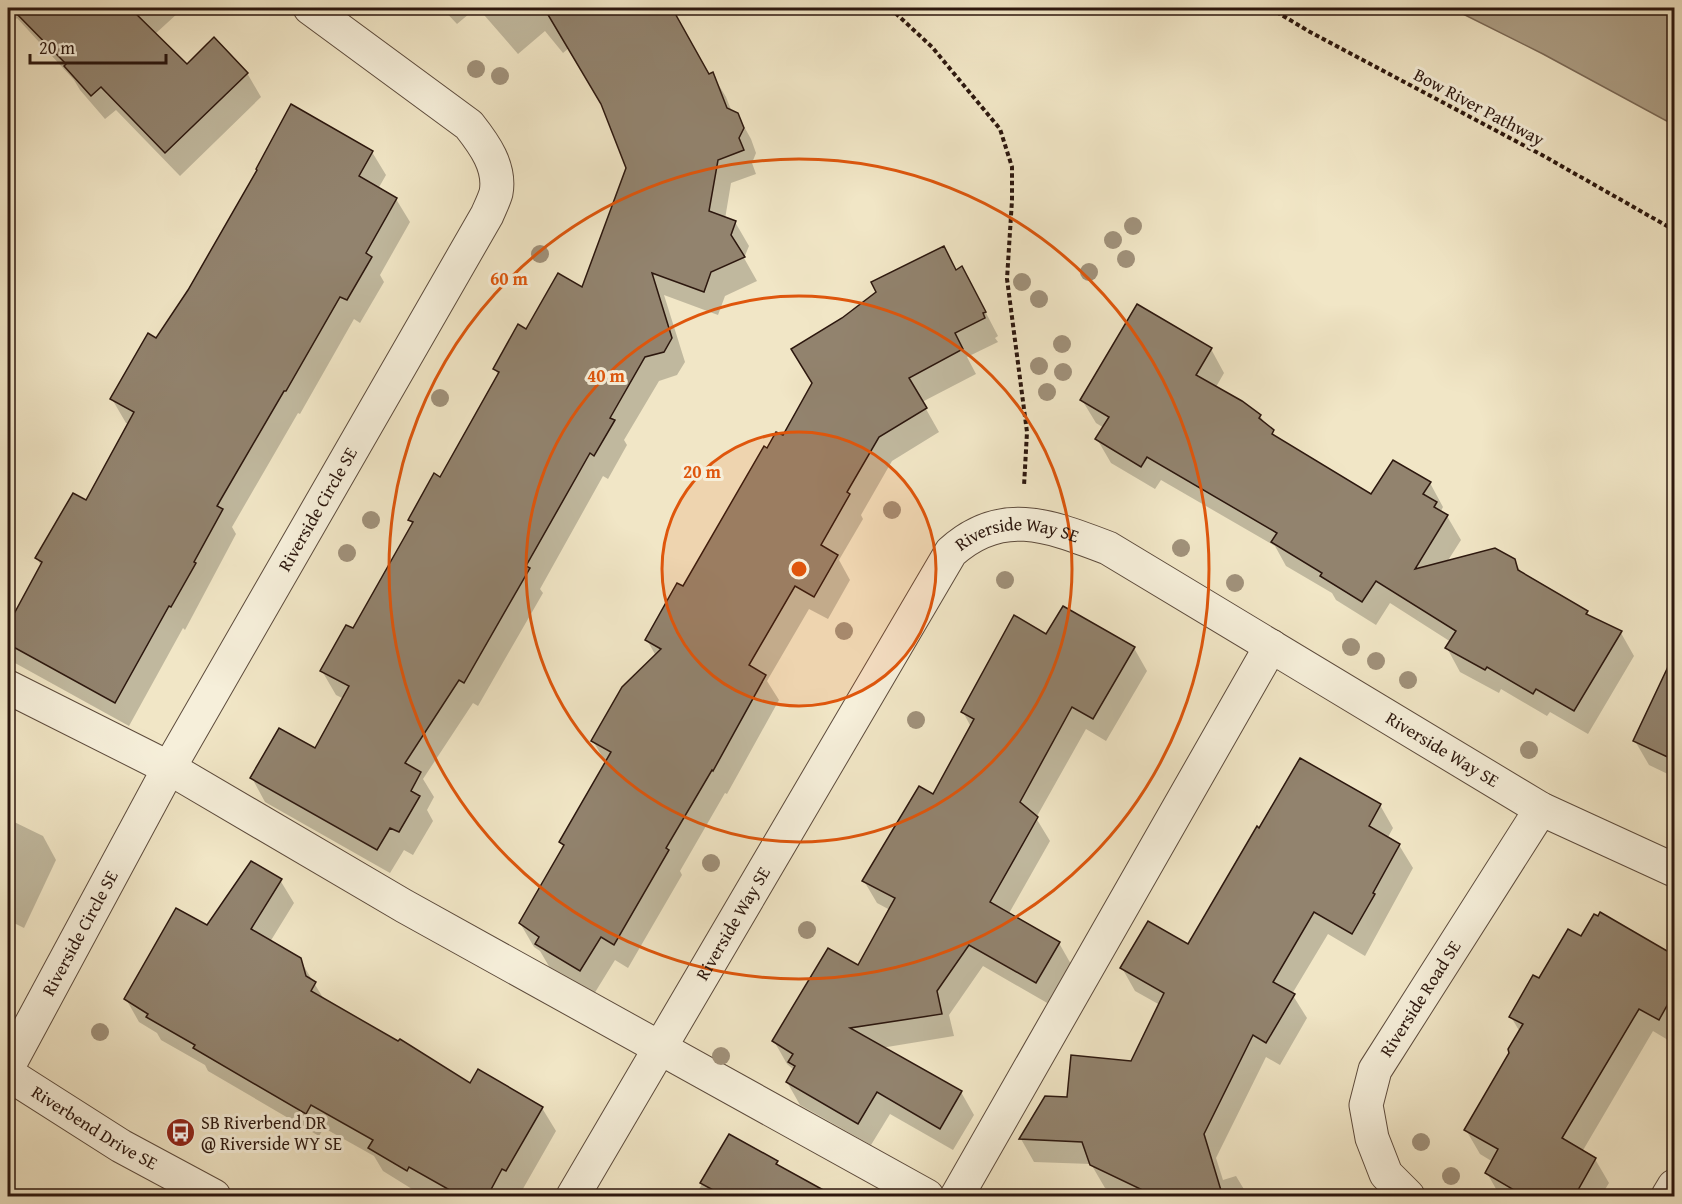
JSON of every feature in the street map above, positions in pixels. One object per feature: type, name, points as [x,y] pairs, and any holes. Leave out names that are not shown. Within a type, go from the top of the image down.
[{"type":"street","name":"Riverside Circle SE","points":[[8,1067],[169,768],[481,225],[496,192],[494,165],[484,144],[469,125],[310,8]]},
{"type":"street","name":"Riverside Way SE","points":[[573,1197],[951,552],[966,539],[1002,524],[1022,523],[1064,531],[1108,548],[1541,808],[1674,870]]},
{"type":"street","points":[[957,1197],[1271,646]]},
{"type":"street","points":[[8,687],[169,768],[404,906],[927,1197]]},
{"type":"street","name":"Riverside Road SE","points":[[1408,1197],[1386,1174],[1372,1138],[1366,1104],[1374,1070],[1541,808]]},
{"type":"street","name":"Riverbend Drive SE","points":[[8,1074],[121,1146],[214,1197]]},
{"type":"path","points":[[890,8],[932,47],[1000,129],[1012,167],[1007,279],[1027,432],[1022,523]]},
{"type":"path","name":"Bow River Pathway","points":[[1270,8],[1674,230]]},
{"type":"shaded area","points":[[1451,8],[1674,8],[1674,125],[1543,54]]},
{"type":"building","points":[[11,8],[130,8],[187,64],[214,37],[248,73],[165,153],[101,87],[91,96],[64,66],[66,64]]},
{"type":"building","points":[[544,8],[672,8],[709,74],[713,72],[727,108],[738,113],[744,128],[739,138],[744,150],[718,160],[709,211],[736,221],[731,235],[745,257],[711,272],[704,292],[652,273],[672,338],[664,352],[645,357],[610,418],[615,420],[594,456],[590,453],[526,566],[530,568],[464,683],[459,680],[405,763],[421,772],[411,791],[420,796],[399,832],[390,828],[377,850],[250,778],[279,728],[315,748],[349,686],[320,671],[346,625],[353,628],[413,522],[408,520],[434,473],[440,477],[499,372],[493,369],[518,324],[526,329],[558,273],[582,287],[626,168],[601,104]]},
{"type":"building","points":[[291,104],[373,151],[359,176],[397,198],[366,253],[372,257],[347,300],[340,297],[217,506],[223,509],[194,562],[196,563],[171,607],[169,606],[115,703],[8,644],[8,625],[42,562],[35,558],[73,493],[86,500],[134,412],[110,399],[148,333],[156,338],[188,290],[257,170]]},
{"type":"building","points":[[944,246],[956,270],[962,266],[986,312],[983,313],[985,318],[955,333],[963,349],[909,378],[927,408],[879,437],[847,492],[850,494],[821,545],[838,555],[814,597],[795,586],[749,665],[766,675],[713,771],[666,848],[669,850],[614,945],[601,937],[580,971],[535,944],[539,937],[519,923],[564,845],[559,842],[611,752],[591,741],[622,687],[661,649],[645,640],[677,583],[683,586],[764,446],[767,448],[776,432],[783,435],[812,383],[791,349],[842,318],[876,292],[871,282]]},
{"type":"building","points":[[1137,304],[1212,348],[1196,375],[1242,401],[1261,415],[1259,418],[1274,430],[1272,434],[1371,494],[1393,460],[1431,482],[1423,494],[1437,502],[1434,507],[1448,515],[1415,569],[1495,548],[1515,559],[1518,570],[1588,611],[1586,614],[1622,631],[1574,711],[1536,689],[1533,694],[1487,667],[1485,670],[1445,648],[1456,631],[1376,581],[1362,602],[1320,576],[1322,573],[1271,542],[1277,533],[1147,457],[1141,467],[1095,439],[1109,417],[1080,400]]},
{"type":"building","points":[[1063,606],[1135,647],[1093,719],[1072,707],[1020,802],[1038,817],[990,902],[1060,942],[1036,983],[969,945],[937,991],[942,1014],[850,1028],[962,1091],[940,1129],[877,1092],[858,1124],[786,1082],[795,1066],[788,1062],[793,1054],[772,1041],[828,948],[858,965],[895,898],[862,881],[919,786],[933,794],[974,719],[961,712],[1014,615],[1046,634]]},
{"type":"building","points":[[1674,654],[1674,760],[1633,741]]},
{"type":"building","points":[[1300,758],[1381,804],[1369,826],[1400,844],[1352,934],[1314,912],[1273,982],[1295,994],[1266,1043],[1253,1035],[1204,1134],[1223,1197],[1157,1197],[1090,1165],[1082,1142],[1019,1139],[1045,1096],[1067,1097],[1071,1055],[1131,1061],[1164,993],[1120,968],[1148,921],[1188,944]]},
{"type":"building","points":[[251,861],[282,879],[251,929],[301,958],[306,976],[316,982],[311,991],[398,1041],[400,1039],[470,1083],[478,1069],[543,1107],[506,1171],[502,1169],[487,1197],[462,1197],[409,1167],[407,1171],[368,1148],[373,1140],[311,1105],[306,1114],[193,1048],[195,1045],[146,1017],[148,1014],[124,999],[176,908],[207,925]]},
{"type":"building","points":[[1600,912],[1674,955],[1674,993],[1659,1020],[1639,1009],[1562,1138],[1596,1158],[1574,1197],[1526,1197],[1485,1173],[1498,1149],[1464,1130],[1509,1053],[1508,1049],[1523,1024],[1509,1017],[1533,975],[1539,978],[1568,929],[1581,936],[1594,914],[1598,916]]},
{"type":"building","points":[[729,1134],[778,1161],[776,1164],[836,1197],[726,1197],[700,1183]]},
{"type":"place","name":"SB Riverbend DR @ Riverside WY SE","points":[[180,1133]]}]
